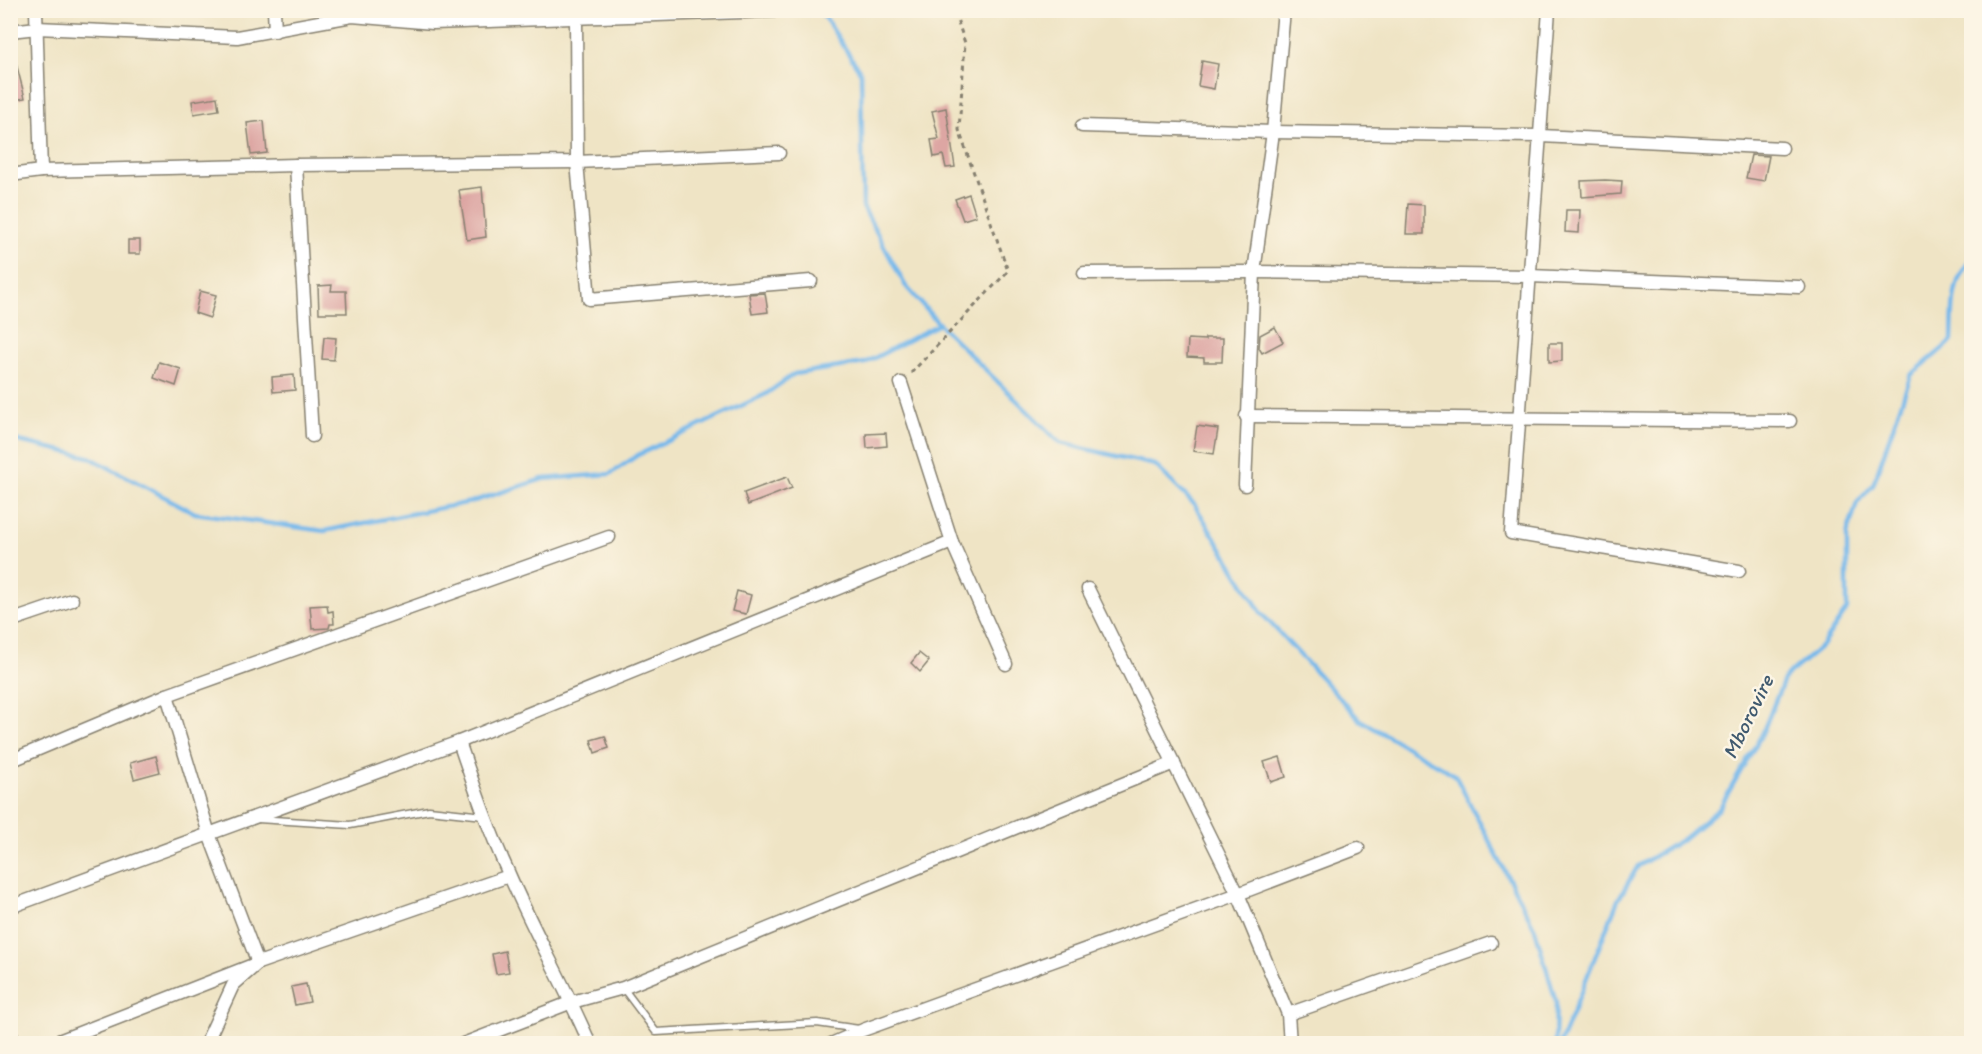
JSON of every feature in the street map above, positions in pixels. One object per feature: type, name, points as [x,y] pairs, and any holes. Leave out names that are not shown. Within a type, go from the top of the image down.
[{"type":"street","points":[[36,10],[40,171]]},
{"type":"street","points":[[274,10],[275,31]]},
{"type":"street","points":[[10,31],[37,28],[237,37],[352,16],[433,23],[774,10]]},
{"type":"street","points":[[1245,485],[1246,416],[1254,272],[1273,132],[1284,10]]},
{"type":"street","points":[[1549,10],[1511,533],[1739,571]]},
{"type":"street","points":[[576,19],[577,162],[589,300],[811,281]]},
{"type":"street","points":[[1082,126],[1273,132],[1541,136],[1782,148]]},
{"type":"street","points":[[10,175],[40,171],[296,165],[577,162],[779,153]]},
{"type":"street","points":[[296,165],[312,436]]},
{"type":"street","points":[[1084,273],[1254,272],[1530,276],[1799,287]]},
{"type":"street","points":[[901,383],[952,542],[1006,664]]},
{"type":"street","points":[[1246,416],[1790,421]]},
{"type":"street","points":[[10,761],[167,695],[609,537]]},
{"type":"street","points":[[10,907],[459,742],[952,542]]},
{"type":"street","points":[[1088,589],[1238,894],[1288,1014],[1290,1044]]},
{"type":"street","points":[[10,621],[72,600]]},
{"type":"street","points":[[167,695],[209,834],[258,963]]},
{"type":"street","points":[[459,742],[484,816],[509,876],[572,1002],[590,1044]]},
{"type":"street","points":[[463,1044],[572,1002],[623,988],[1174,763]]},
{"type":"street","points":[[831,1044],[863,1030],[1358,848]]},
{"type":"street","points":[[51,1044],[258,963],[509,876]]},
{"type":"street","points":[[1288,1014],[1491,943]]},
{"type":"street","points":[[209,1044],[209,1037],[233,985],[258,963]]},
{"type":"street","points":[[10,1032],[15,1044]]},
{"type":"lane","points":[[248,819],[350,825],[429,810],[484,816]]},
{"type":"lane","points":[[623,988],[656,1032],[817,1023],[863,1030]]},
{"type":"path","points":[[901,383],[1008,272],[959,130],[965,43],[954,10]]},
{"type":"building","points":[[15,59],[25,98],[10,101],[10,60]]},
{"type":"building","points":[[1202,61],[1218,64],[1214,89],[1198,86]]},
{"type":"building","points":[[217,97],[219,110],[194,114],[192,101]]},
{"type":"building","points":[[946,108],[955,167],[946,168],[943,155],[934,157],[931,140],[939,139],[932,111]]},
{"type":"building","points":[[264,121],[267,153],[251,155],[247,123]]},
{"type":"building","points":[[1751,155],[1769,156],[1764,181],[1746,178]]},
{"type":"building","points":[[1581,181],[1622,181],[1621,194],[1582,197]]},
{"type":"building","points":[[482,187],[486,237],[467,240],[459,190]]},
{"type":"building","points":[[969,194],[976,216],[963,220],[955,199]]},
{"type":"building","points":[[1408,204],[1424,205],[1424,234],[1406,234]]},
{"type":"building","points":[[1566,210],[1580,210],[1579,233],[1565,232]]},
{"type":"building","points":[[128,240],[140,240],[140,254],[128,254]]},
{"type":"building","points":[[332,285],[331,291],[346,291],[347,313],[319,313],[318,286]]},
{"type":"building","points":[[200,291],[216,295],[210,318],[195,313]]},
{"type":"building","points":[[765,293],[768,312],[752,314],[749,294]]},
{"type":"building","points":[[1275,327],[1283,342],[1262,353],[1259,348],[1260,335]]},
{"type":"building","points":[[324,337],[336,338],[334,360],[322,359]]},
{"type":"building","points":[[1205,338],[1223,338],[1222,362],[1204,362],[1204,358],[1187,357],[1188,339],[1205,340]]},
{"type":"building","points":[[1549,343],[1562,343],[1562,361],[1549,362]]},
{"type":"building","points":[[159,362],[181,369],[176,386],[154,378]]},
{"type":"building","points":[[294,375],[295,390],[273,392],[272,377]]},
{"type":"building","points":[[1197,426],[1218,429],[1214,454],[1193,451]]},
{"type":"building","points":[[886,433],[887,446],[867,448],[866,434]]},
{"type":"building","points":[[787,477],[792,488],[748,505],[744,493]]},
{"type":"building","points":[[737,591],[751,595],[746,614],[732,611]]},
{"type":"building","points":[[327,605],[328,612],[333,611],[334,624],[330,624],[329,628],[312,629],[310,606]]},
{"type":"building","points":[[919,653],[929,661],[920,672],[911,663]]},
{"type":"building","points":[[605,736],[609,748],[595,753],[591,740]]},
{"type":"building","points":[[156,756],[160,772],[134,779],[130,763]]},
{"type":"building","points":[[1280,757],[1286,777],[1271,782],[1264,762]]},
{"type":"building","points":[[505,951],[509,972],[496,974],[492,954]]},
{"type":"building","points":[[306,984],[310,1002],[295,1005],[291,987]]},
{"type":"waterway","points":[[820,10],[861,73],[863,207],[905,285],[939,324],[1060,443],[1155,465],[1194,504],[1262,614],[1360,720],[1455,775],[1535,929],[1556,1002],[1555,1044]]},
{"type":"waterway","name":"Mborovire","points":[[1560,1044],[1618,900],[1638,866],[1683,839],[1719,809],[1762,734],[1785,677],[1821,647],[1847,609],[1847,534],[1857,503],[1873,485],[1911,375],[1952,341],[1956,287],[1965,267],[1972,259]]},
{"type":"waterway","points":[[10,439],[89,457],[195,513],[324,531],[471,502],[543,479],[610,474],[638,455],[766,394],[794,374],[865,363],[939,324]]}]
